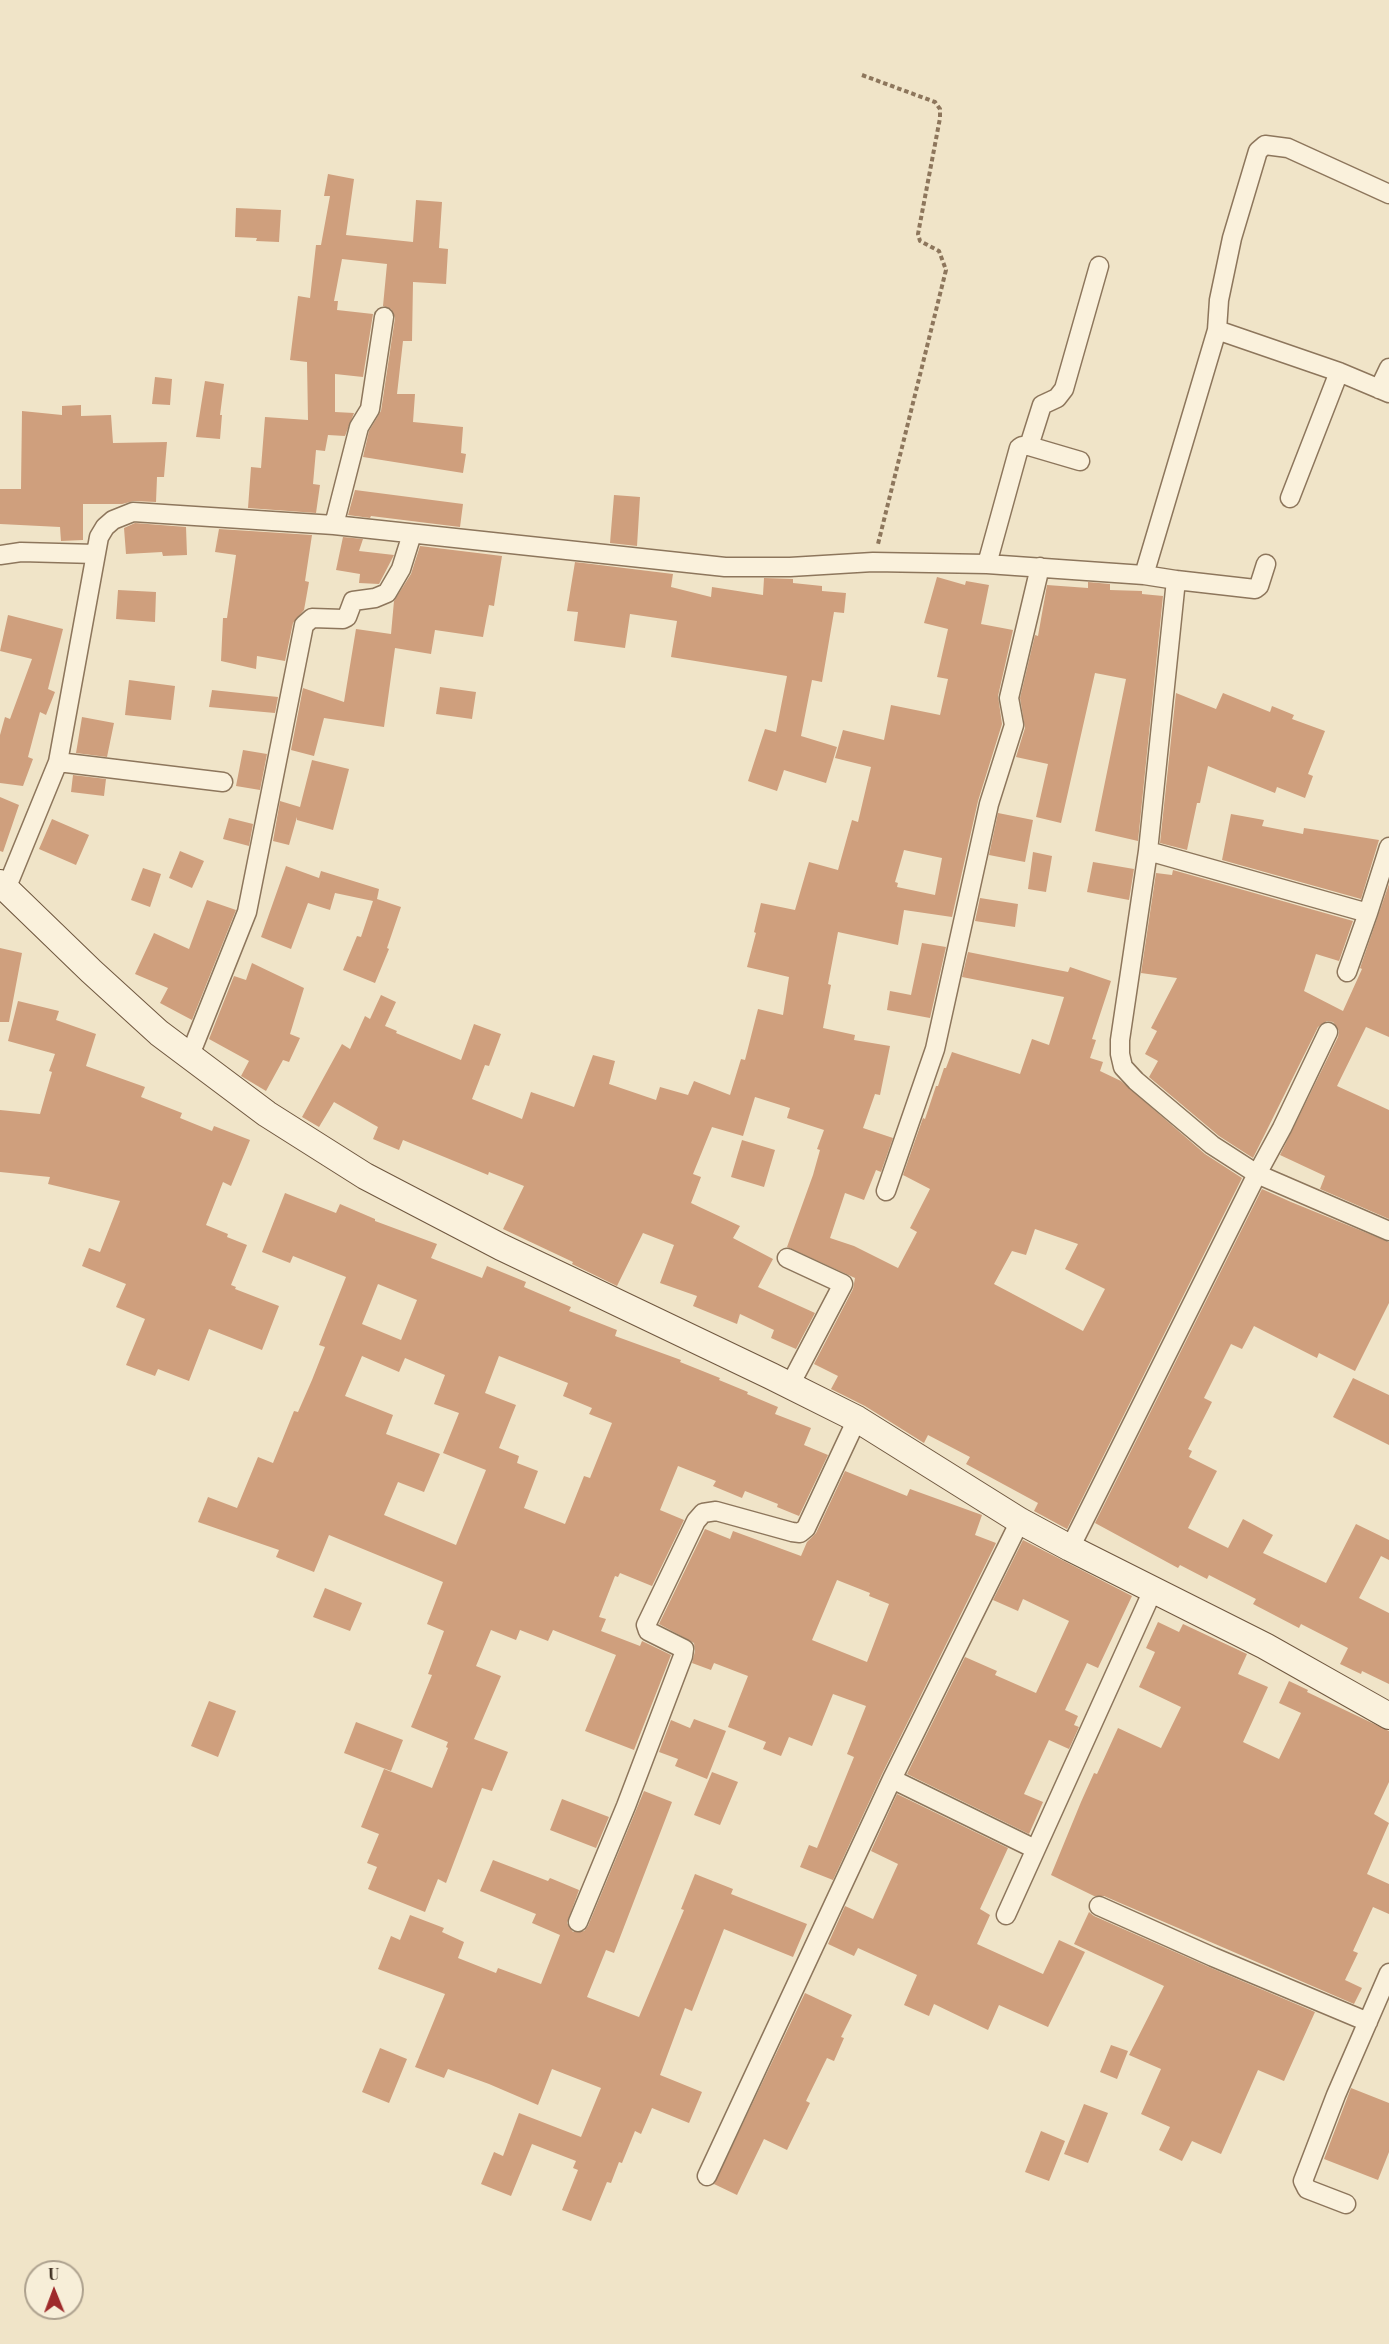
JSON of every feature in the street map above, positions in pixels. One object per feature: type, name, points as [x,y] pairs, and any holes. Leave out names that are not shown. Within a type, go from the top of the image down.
[{"type":"street","points":[[1144,575],[1217,330],[1219,300],[1232,238],[1258,151],[1265,145],[1288,148],[1389,194]]},
{"type":"street","points":[[1029,446],[1042,405],[1057,398],[1064,389],[1099,266]]},
{"type":"street","points":[[334,525],[359,427],[370,409],[384,317]]},
{"type":"street","points":[[1217,330],[1339,372],[1384,391],[1389,369]]},
{"type":"street","points":[[1290,498],[1339,372]]},
{"type":"street","points":[[987,564],[1019,448],[1029,446],[1080,461]]},
{"type":"street","points":[[1266,564],[1259,586],[1255,589],[1144,575],[987,564],[873,562],[790,567],[725,567],[334,525],[133,512],[113,520],[105,526],[99,537],[58,762],[3,886],[142,1017],[267,1113],[364,1176],[501,1247],[857,1419],[1020,1521],[1265,1647],[1389,1716]]},
{"type":"street","points":[[190,1055],[247,912],[304,625],[312,618],[343,619],[347,617],[353,601],[375,598],[387,593],[401,569],[412,534]]},
{"type":"street","points":[[0,555],[21,552],[96,554]]},
{"type":"street","points":[[886,1191],[935,1049],[989,804],[1014,724],[1009,698],[1040,567]]},
{"type":"street","points":[[1176,580],[1148,851],[1120,1040],[1121,1062],[1136,1081],[1212,1145],[1257,1174],[1389,1231]]},
{"type":"street","points":[[58,762],[224,782]]},
{"type":"street","points":[[1347,972],[1389,847]]},
{"type":"street","points":[[1148,851],[1368,913]]},
{"type":"street","points":[[1070,1548],[1328,1032]]},
{"type":"street","points":[[788,1258],[843,1284],[790,1385]]},
{"type":"street","points":[[578,1922],[626,1806],[683,1656],[684,1649],[648,1631],[646,1625],[696,1521],[703,1513],[716,1511],[800,1533],[806,1528],[857,1419]]},
{"type":"street","points":[[707,2176],[892,1779],[1020,1521]]},
{"type":"street","points":[[1006,1915],[1153,1590]]},
{"type":"street","points":[[892,1779],[1035,1849]]},
{"type":"street","points":[[1099,1906],[1368,2022]]},
{"type":"street","points":[[1347,2205],[1307,2189],[1303,2181],[1336,2095],[1389,1973]]},
{"type":"path","points":[[862,75],[935,102],[940,109],[918,234],[920,241],[939,251],[946,270],[873,562]]},
{"type":"building","points":[[328,174],[354,179],[346,235],[413,242],[416,200],[442,202],[439,248],[448,249],[446,284],[413,282],[412,341],[403,341],[397,394],[415,394],[413,422],[463,427],[461,453],[466,454],[463,473],[363,457],[369,431],[381,411],[395,318],[391,309],[383,306],[387,264],[342,259],[334,301],[338,301],[337,310],[373,314],[363,377],[335,374],[335,412],[354,413],[345,436],[328,435],[325,451],[316,450],[313,484],[320,485],[316,513],[248,508],[251,467],[261,468],[265,417],[308,420],[307,362],[290,360],[298,296],[310,298],[316,245],[321,245],[330,196],[324,196]]},
{"type":"building","points":[[236,208],[281,210],[279,242],[235,237]]},
{"type":"building","points":[[155,377],[172,379],[170,405],[152,404]]},
{"type":"building","points":[[205,381],[224,384],[220,439],[196,437]]},
{"type":"building","points":[[81,405],[81,416],[111,415],[113,443],[167,442],[164,477],[157,477],[156,502],[83,504],[83,540],[61,541],[60,527],[0,524],[0,489],[21,489],[22,411],[62,415],[62,406]]},
{"type":"building","points":[[355,490],[463,504],[460,527],[348,515]]},
{"type":"building","points":[[614,495],[640,497],[637,546],[610,543]]},
{"type":"building","points":[[135,523],[186,527],[187,555],[163,556],[162,552],[126,554],[124,528]]},
{"type":"building","points":[[219,529],[312,535],[305,581],[309,582],[304,610],[293,623],[285,661],[257,656],[256,669],[221,661],[223,618],[227,618],[236,555],[215,552]]},
{"type":"building","points":[[343,537],[363,539],[359,551],[394,555],[379,584],[359,583],[360,574],[336,570]]},
{"type":"building","points":[[420,546],[502,556],[494,606],[489,605],[483,637],[435,630],[431,654],[395,648],[384,727],[324,718],[314,756],[291,750],[303,688],[344,702],[356,629],[391,634],[394,601],[411,574]]},
{"type":"building","points":[[575,562],[673,574],[671,587],[711,597],[712,587],[763,595],[764,578],[793,579],[793,583],[822,586],[822,591],[846,593],[844,613],[834,612],[822,682],[812,680],[801,736],[837,747],[826,783],[784,770],[777,791],[748,781],[765,729],[776,732],[787,676],[671,657],[677,621],[630,614],[625,648],[574,641],[578,612],[567,611]]},
{"type":"building","points":[[937,577],[965,585],[966,581],[989,585],[981,624],[1013,630],[998,696],[1002,724],[978,801],[952,917],[904,910],[898,945],[838,932],[828,984],[831,985],[823,1028],[855,1035],[854,1040],[890,1046],[880,1095],[875,1094],[863,1128],[893,1138],[881,1172],[876,1170],[864,1200],[845,1193],[830,1238],[854,1246],[898,1268],[917,1232],[910,1228],[930,1189],[903,1175],[923,1118],[925,1119],[936,1086],[938,1086],[952,1052],[1020,1074],[1032,1039],[1049,1045],[1064,997],[962,977],[968,952],[1068,972],[1070,967],[1111,981],[1092,1039],[1096,1040],[1090,1058],[1103,1062],[1100,1071],[1121,1081],[1205,1154],[1242,1178],[1067,1529],[1034,1511],[1038,1503],[966,1464],[970,1457],[928,1435],[924,1443],[865,1406],[831,1389],[838,1376],[814,1364],[853,1289],[855,1278],[787,1247],[813,1175],[820,1150],[817,1149],[824,1130],[787,1118],[790,1108],[755,1097],[743,1136],[712,1127],[693,1174],[701,1177],[691,1203],[740,1226],[733,1238],[773,1259],[758,1287],[815,1313],[796,1349],[771,1338],[774,1330],[740,1314],[737,1324],[693,1306],[697,1296],[660,1283],[674,1245],[643,1233],[617,1286],[503,1229],[524,1186],[489,1172],[488,1175],[403,1140],[399,1150],[373,1139],[378,1127],[334,1102],[319,1127],[302,1117],[342,1044],[350,1049],[365,1016],[370,1019],[381,995],[396,1002],[385,1026],[397,1031],[396,1033],[461,1060],[474,1024],[501,1034],[489,1066],[485,1065],[472,1099],[522,1119],[531,1092],[574,1107],[593,1055],[615,1061],[609,1084],[656,1100],[660,1087],[688,1095],[694,1081],[730,1095],[741,1059],[745,1060],[758,1009],[783,1015],[789,977],[747,967],[761,903],[795,910],[809,862],[838,870],[852,820],[858,822],[871,767],[835,758],[843,730],[884,740],[891,705],[940,715],[948,679],[937,677],[948,629],[924,623]],"holes":[[[904,850],[942,858],[935,895],[897,887],[898,883],[895,882]],[[1035,1229],[1078,1244],[1065,1269],[1105,1289],[1083,1331],[994,1284],[1012,1251],[1026,1255]]]},
{"type":"building","points":[[1088,582],[1110,584],[1110,590],[1142,591],[1142,594],[1163,596],[1138,841],[1095,831],[1126,679],[1095,673],[1061,823],[1036,817],[1048,764],[1016,757],[1025,728],[1020,698],[1035,635],[1038,636],[1047,585],[1088,588]]},
{"type":"building","points":[[118,590],[156,592],[155,622],[116,619]]},
{"type":"building","points":[[8,615],[63,629],[48,689],[55,692],[46,715],[40,712],[28,757],[33,759],[23,786],[0,783],[0,735],[5,717],[10,719],[32,659],[0,651]]},
{"type":"building","points":[[129,680],[175,686],[171,720],[125,715]]},
{"type":"building","points":[[440,687],[476,692],[472,719],[436,714]]},
{"type":"building","points":[[212,690],[278,697],[275,713],[209,707]]},
{"type":"building","points":[[1176,693],[1216,709],[1223,693],[1270,712],[1272,706],[1294,715],[1292,719],[1325,731],[1308,774],[1313,776],[1305,798],[1277,787],[1275,793],[1208,766],[1187,850],[1160,843]]},
{"type":"building","points":[[82,717],[114,723],[107,757],[76,753]]},
{"type":"building","points":[[243,750],[267,754],[260,790],[236,786]]},
{"type":"building","points":[[312,760],[349,769],[333,830],[297,820],[297,817],[289,845],[273,841],[280,801],[300,807]]},
{"type":"building","points":[[73,775],[106,779],[104,796],[71,792]]},
{"type":"building","points":[[0,797],[19,805],[3,852],[0,851]]},
{"type":"building","points":[[998,813],[1033,820],[1025,862],[989,855]]},
{"type":"building","points":[[1231,814],[1264,820],[1262,826],[1303,834],[1304,828],[1379,840],[1361,899],[1222,860]]},
{"type":"building","points":[[229,818],[253,824],[249,846],[223,839]]},
{"type":"building","points":[[52,819],[89,835],[76,865],[39,849]]},
{"type":"building","points":[[180,851],[204,861],[192,888],[169,878]]},
{"type":"building","points":[[1033,852],[1052,856],[1046,892],[1028,889]]},
{"type":"building","points":[[1093,862],[1134,869],[1129,900],[1087,892]]},
{"type":"building","points":[[286,866],[319,878],[321,871],[379,889],[377,899],[401,907],[387,948],[389,949],[375,983],[343,970],[357,936],[361,937],[373,901],[335,893],[330,910],[308,903],[291,949],[261,937]]},
{"type":"building","points":[[143,868],[161,874],[150,907],[131,900]]},
{"type":"building","points":[[1173,870],[1353,921],[1339,961],[1316,954],[1304,991],[1343,1011],[1362,969],[1360,968],[1389,884],[1389,1037],[1366,1027],[1337,1086],[1389,1110],[1389,1219],[1320,1189],[1325,1176],[1280,1155],[1338,1037],[1339,1031],[1333,1022],[1327,1021],[1318,1027],[1253,1158],[1219,1136],[1149,1077],[1158,1061],[1145,1054],[1157,1031],[1151,1028],[1177,978],[1141,973],[1156,873],[1172,875]]},
{"type":"building","points":[[980,898],[1018,904],[1015,927],[975,921]]},
{"type":"building","points":[[207,900],[236,910],[192,1020],[160,1003],[168,988],[135,974],[154,933],[189,949]]},
{"type":"building","points":[[922,943],[946,947],[930,1018],[887,1010],[890,991],[911,995]]},
{"type":"building","points":[[0,948],[22,953],[9,1022],[0,1022]]},
{"type":"building","points":[[252,963],[304,988],[290,1034],[300,1038],[289,1062],[283,1060],[266,1091],[241,1076],[249,1061],[209,1039],[234,976],[246,980]]},
{"type":"building","points":[[18,1001],[59,1011],[56,1020],[96,1034],[86,1066],[145,1087],[141,1097],[182,1113],[180,1118],[212,1131],[214,1126],[250,1140],[231,1186],[223,1182],[206,1225],[247,1245],[231,1285],[236,1287],[235,1289],[279,1306],[262,1350],[209,1329],[189,1381],[158,1369],[155,1376],[126,1365],[145,1319],[116,1307],[126,1284],[82,1266],[89,1248],[100,1252],[120,1201],[48,1184],[50,1177],[0,1172],[0,1110],[40,1114],[55,1054],[8,1041]]},
{"type":"building","points":[[742,1140],[775,1150],[764,1187],[731,1177]]},
{"type":"building","points":[[1262,1189],[1389,1242],[1389,1303],[1355,1371],[1319,1353],[1317,1358],[1254,1326],[1242,1349],[1231,1344],[1204,1398],[1212,1402],[1188,1449],[1192,1451],[1189,1457],[1217,1471],[1188,1528],[1228,1548],[1243,1519],[1273,1535],[1263,1553],[1326,1583],[1356,1524],[1389,1540],[1389,1560],[1381,1556],[1359,1598],[1389,1613],[1389,1684],[1362,1671],[1361,1674],[1340,1664],[1348,1648],[1301,1624],[1299,1628],[1253,1604],[1256,1599],[1209,1575],[1207,1579],[1180,1565],[1178,1568],[1095,1523]]},
{"type":"building","points":[[285,1193],[336,1213],[340,1204],[375,1221],[437,1244],[431,1258],[482,1278],[487,1266],[526,1282],[524,1287],[571,1307],[569,1311],[617,1330],[615,1336],[681,1360],[680,1362],[720,1378],[719,1380],[748,1392],[747,1394],[778,1407],[775,1414],[811,1428],[804,1445],[828,1455],[799,1516],[777,1507],[778,1504],[745,1491],[742,1498],[713,1486],[716,1481],[678,1466],[660,1510],[684,1520],[652,1586],[620,1573],[618,1577],[615,1576],[599,1617],[606,1619],[601,1631],[640,1646],[642,1641],[671,1655],[634,1750],[585,1731],[616,1655],[553,1630],[548,1641],[520,1630],[516,1640],[491,1630],[476,1666],[501,1676],[474,1739],[508,1752],[492,1791],[482,1788],[446,1883],[438,1879],[425,1912],[368,1889],[377,1867],[367,1863],[379,1834],[361,1827],[384,1769],[432,1788],[448,1748],[446,1747],[448,1742],[411,1727],[432,1675],[428,1674],[444,1631],[427,1624],[443,1582],[329,1535],[314,1572],[276,1557],[279,1550],[198,1522],[208,1497],[237,1508],[258,1457],[273,1463],[294,1411],[298,1412],[325,1347],[319,1345],[346,1277],[293,1256],[290,1263],[262,1252]],"holes":[[[378,1284],[417,1300],[401,1340],[362,1324]],[[362,1356],[399,1372],[405,1358],[445,1375],[434,1404],[459,1413],[443,1453],[486,1470],[456,1545],[384,1515],[398,1482],[424,1492],[440,1454],[386,1434],[393,1415],[345,1396]],[[499,1356],[568,1383],[563,1396],[592,1408],[589,1414],[612,1423],[590,1478],[584,1476],[565,1524],[524,1508],[538,1471],[517,1463],[519,1456],[499,1448],[516,1405],[485,1393]]]},
{"type":"building","points":[[1353,1378],[1389,1395],[1389,1445],[1333,1417]]},
{"type":"building","points":[[845,1471],[907,1496],[910,1489],[982,1515],[975,1535],[996,1543],[882,1774],[833,1880],[800,1867],[809,1845],[817,1848],[854,1757],[847,1754],[866,1706],[833,1694],[812,1746],[789,1737],[781,1756],[763,1749],[766,1742],[728,1727],[748,1676],[714,1663],[711,1670],[692,1663],[694,1643],[659,1624],[705,1529],[730,1539],[733,1531],[801,1556],[807,1542],[816,1533]],"holes":[[[837,1580],[870,1593],[869,1596],[889,1604],[867,1662],[812,1640]]]},
{"type":"building","points":[[1023,1540],[1132,1596],[1098,1668],[1087,1663],[1065,1710],[1078,1716],[1074,1725],[1079,1727],[1069,1749],[1049,1740],[1024,1794],[1043,1802],[1029,1834],[907,1774],[965,1657],[997,1671],[995,1675],[1036,1693],[1069,1621],[1023,1599],[1018,1611],[993,1600]]},
{"type":"building","points":[[325,1588],[362,1603],[350,1631],[313,1617]]},
{"type":"building","points":[[1158,1622],[1179,1632],[1183,1624],[1247,1654],[1238,1674],[1268,1687],[1243,1742],[1279,1759],[1301,1713],[1279,1703],[1289,1681],[1389,1731],[1389,1782],[1374,1814],[1389,1823],[1367,1874],[1389,1884],[1389,1914],[1373,1907],[1353,1951],[1358,1953],[1345,1980],[1362,1988],[1354,2004],[1104,1896],[1094,1896],[1051,1875],[1094,1773],[1097,1774],[1118,1728],[1161,1748],[1181,1707],[1139,1687],[1155,1652],[1146,1648]]},
{"type":"building","points":[[209,1701],[236,1711],[218,1757],[191,1746]]},
{"type":"building","points":[[694,1719],[726,1731],[707,1779],[675,1766],[678,1759],[659,1752],[671,1720],[690,1728]]},
{"type":"building","points":[[356,1722],[403,1740],[391,1771],[344,1753]]},
{"type":"building","points":[[712,1772],[738,1782],[720,1825],[694,1815]]},
{"type":"building","points":[[644,1791],[672,1802],[614,1953],[606,1950],[587,1997],[639,2017],[684,1910],[681,1909],[695,1874],[733,1889],[731,1894],[807,1924],[793,1957],[724,1929],[692,2011],[685,2008],[660,2075],[702,2092],[689,2123],[652,2108],[641,2134],[635,2131],[622,2163],[619,2162],[611,2183],[607,2182],[591,2221],[562,2210],[578,2170],[573,2168],[576,2161],[532,2144],[511,2196],[481,2184],[494,2152],[503,2156],[519,2113],[581,2137],[601,2088],[552,2069],[538,2105],[448,2069],[444,2078],[415,2067],[445,1994],[378,1969],[391,1936],[400,1940],[410,1915],[444,1928],[442,1932],[464,1942],[458,1958],[496,1973],[498,1968],[541,1984],[560,1935],[532,1923],[536,1914],[480,1891],[493,1860],[579,1890],[567,1923],[573,1932],[584,1931]]},
{"type":"building","points":[[897,1794],[1008,1848],[980,1909],[990,1915],[977,1944],[1043,1974],[1059,1940],[1085,1952],[1048,2027],[999,2005],[988,2030],[934,2004],[929,2016],[904,2005],[917,1975],[858,1948],[854,1956],[828,1944],[845,1906],[873,1919],[898,1864],[871,1851]]},
{"type":"building","points":[[562,1799],[609,1817],[596,1848],[550,1830]]},
{"type":"building","points":[[1089,1912],[1315,2012],[1284,2081],[1258,2070],[1221,2154],[1192,2141],[1182,2161],[1159,2150],[1170,2127],[1141,2114],[1161,2069],[1129,2055],[1164,1986],[1074,1944]]},
{"type":"building","points":[[805,1993],[852,2015],[841,2037],[844,2038],[834,2061],[827,2058],[806,2101],[810,2103],[787,2150],[764,2139],[737,2195],[714,2184]]},
{"type":"building","points":[[1111,2045],[1128,2051],[1117,2079],[1100,2072]]},
{"type":"building","points":[[380,2048],[407,2059],[389,2103],[362,2092]]},
{"type":"building","points":[[1351,2088],[1389,2103],[1389,2152],[1378,2180],[1324,2159]]},
{"type":"building","points":[[1084,2104],[1108,2113],[1088,2163],[1064,2154]]},
{"type":"building","points":[[1041,2131],[1065,2141],[1049,2181],[1025,2172]]}]
